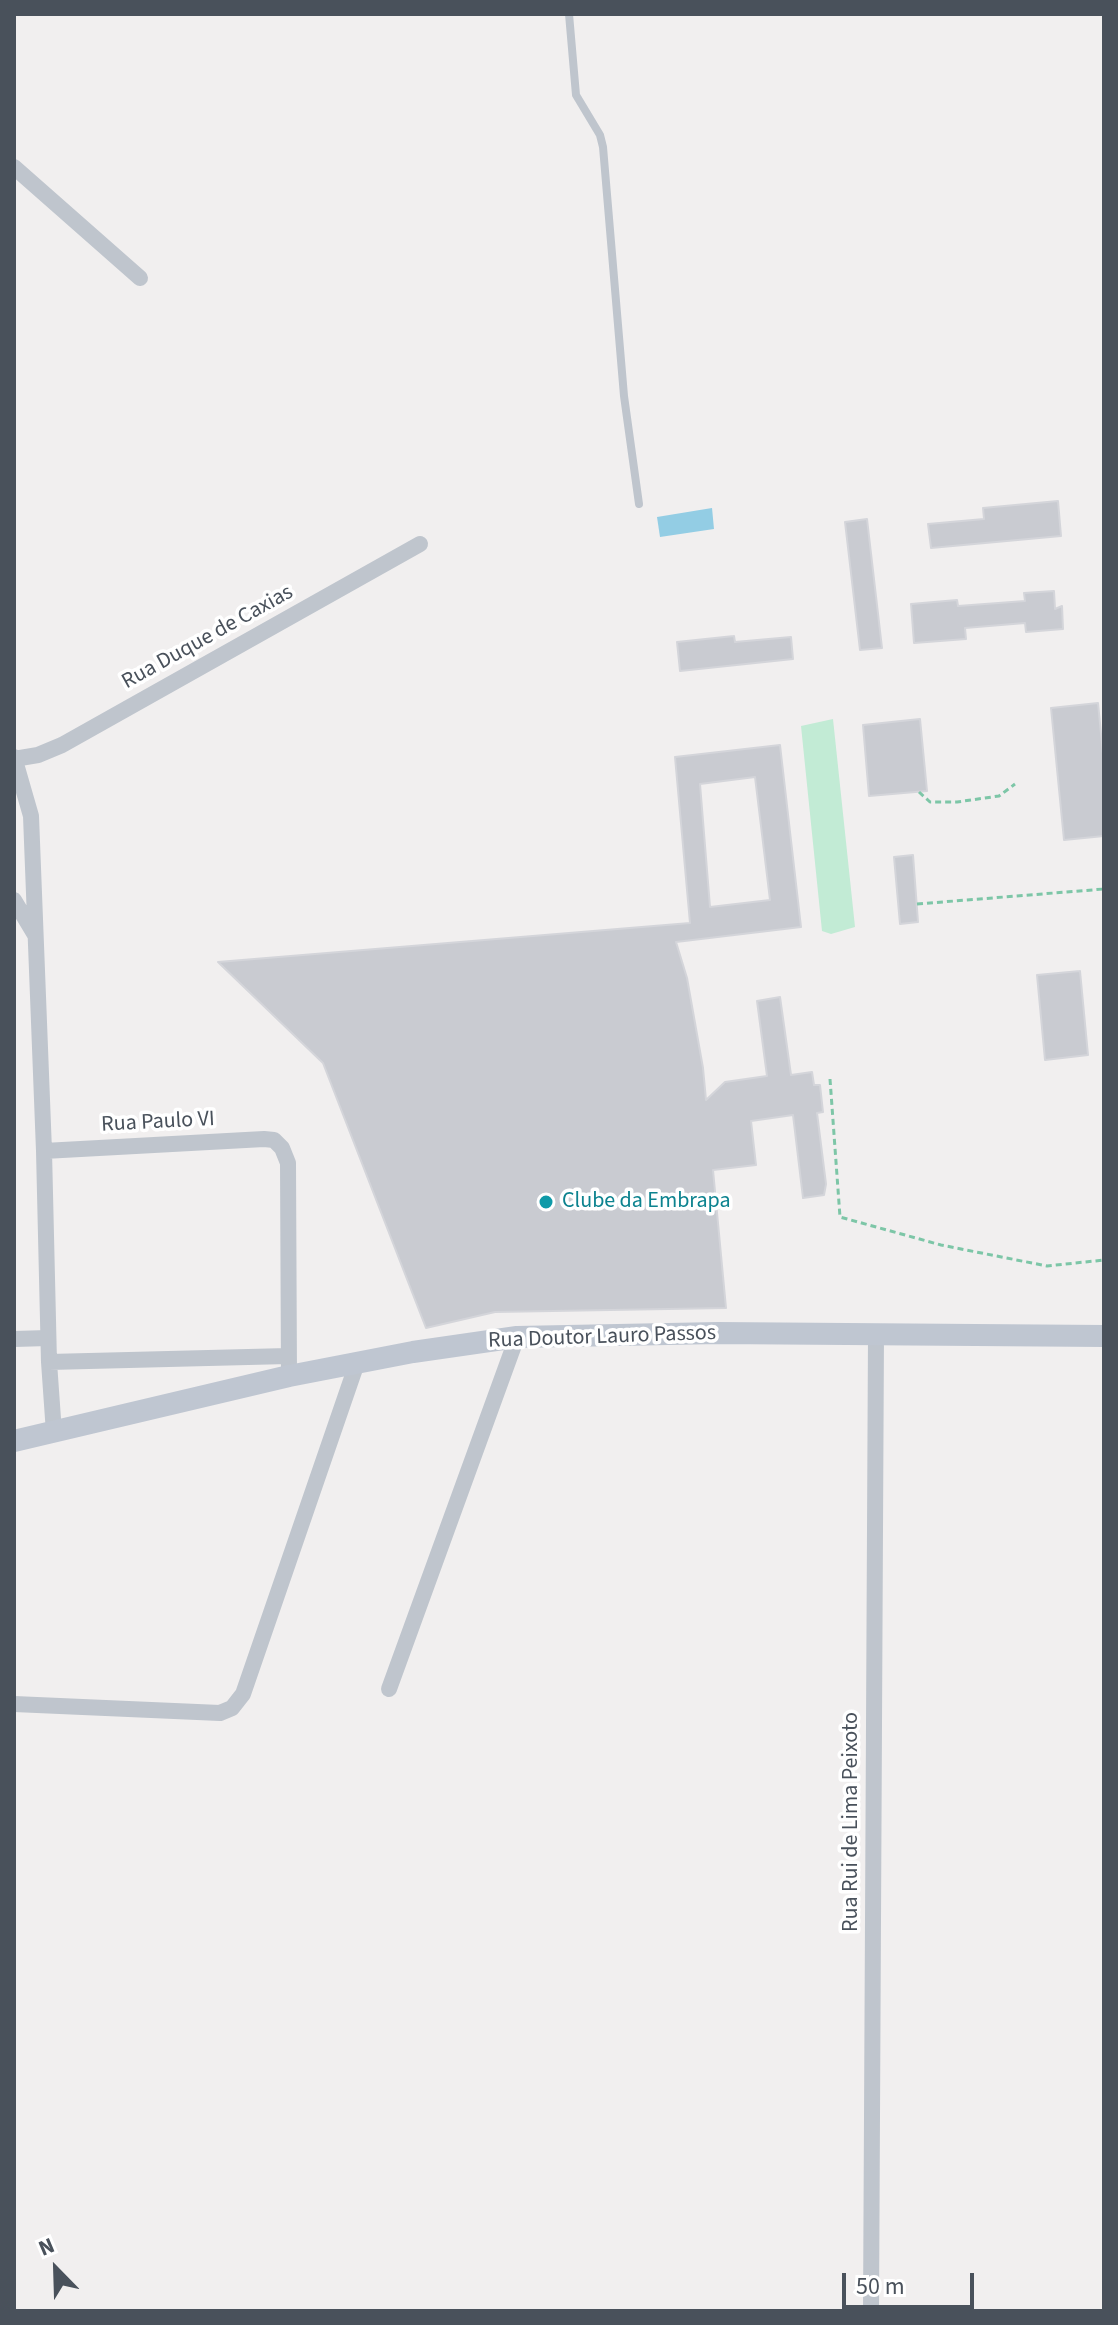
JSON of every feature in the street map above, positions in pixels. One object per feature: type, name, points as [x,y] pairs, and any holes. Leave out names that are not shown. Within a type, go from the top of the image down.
[{"type":"main road","name":"Rua Doutor Lauro Passos","points":[[14,1441],[54,1433],[288,1366],[357,1363],[517,1337],[1104,1336]]},
{"type":"street","points":[[14,167],[140,278]]},
{"type":"street","name":"Rua Duque de Caxias","points":[[14,758],[38,755],[62,745],[420,544]]},
{"type":"street","points":[[14,758],[31,816],[48,1338],[54,1433]]},
{"type":"street","points":[[14,900],[36,936]]},
{"type":"street","name":"Rua Paulo VI","points":[[44,1151],[274,1140],[282,1148],[288,1163],[288,1366]]},
{"type":"street","name":"Rua Rui de Lima Peixoto","points":[[871,2311],[876,1334]]},
{"type":"street","points":[[389,1689],[517,1337]]},
{"type":"street","points":[[14,1339],[48,1338]]},
{"type":"street","points":[[49,1362],[288,1366]]},
{"type":"street","points":[[14,1704],[220,1713],[232,1708],[243,1694],[357,1363]]},
{"type":"lane","points":[[569,14],[576,95],[600,135],[603,147],[624,396],[639,504]]},
{"type":"path","points":[[919,792],[930,802],[957,802],[999,796],[1015,784]]},
{"type":"path","points":[[917,904],[1104,889]]},
{"type":"path","points":[[830,1079],[840,1217],[941,1245],[1047,1266],[1104,1260]]},
{"type":"green space","points":[[833,719],[855,927],[831,934],[822,931],[801,726]]},
{"type":"water","points":[[712,508],[714,529],[660,537],[657,517]]},
{"type":"building","points":[[1058,501],[1061,536],[931,548],[928,524],[984,519],[983,508]]},
{"type":"building","points":[[867,519],[882,648],[860,650],[845,522]]},
{"type":"building","points":[[1054,591],[1055,609],[1062,606],[1063,629],[1026,632],[1025,623],[965,628],[966,639],[914,643],[911,604],[957,600],[958,606],[1025,601],[1024,593]]},
{"type":"building","points":[[734,636],[735,642],[791,637],[793,659],[680,671],[677,642]]},
{"type":"building","points":[[1098,703],[1104,764],[1104,836],[1064,840],[1051,708]]},
{"type":"building","points":[[920,719],[927,791],[869,796],[863,725]]},
{"type":"building","name":"Clube da Embrapa","points":[[780,745],[801,927],[676,942],[687,978],[706,1100],[725,1082],[767,1076],[757,1001],[780,997],[791,1075],[812,1072],[814,1085],[820,1085],[823,1112],[817,1113],[826,1184],[824,1195],[803,1198],[793,1115],[751,1121],[756,1165],[713,1170],[726,1308],[495,1312],[426,1328],[323,1063],[218,962],[690,923],[675,757]],"holes":[[[755,777],[770,900],[710,907],[700,784]]]},
{"type":"building","points":[[913,855],[918,922],[900,924],[894,857]]},
{"type":"building","points":[[1080,971],[1088,1055],[1045,1060],[1037,975]]},
{"type":"place","name":"Clube da Embrapa","points":[[546,1202]]}]
